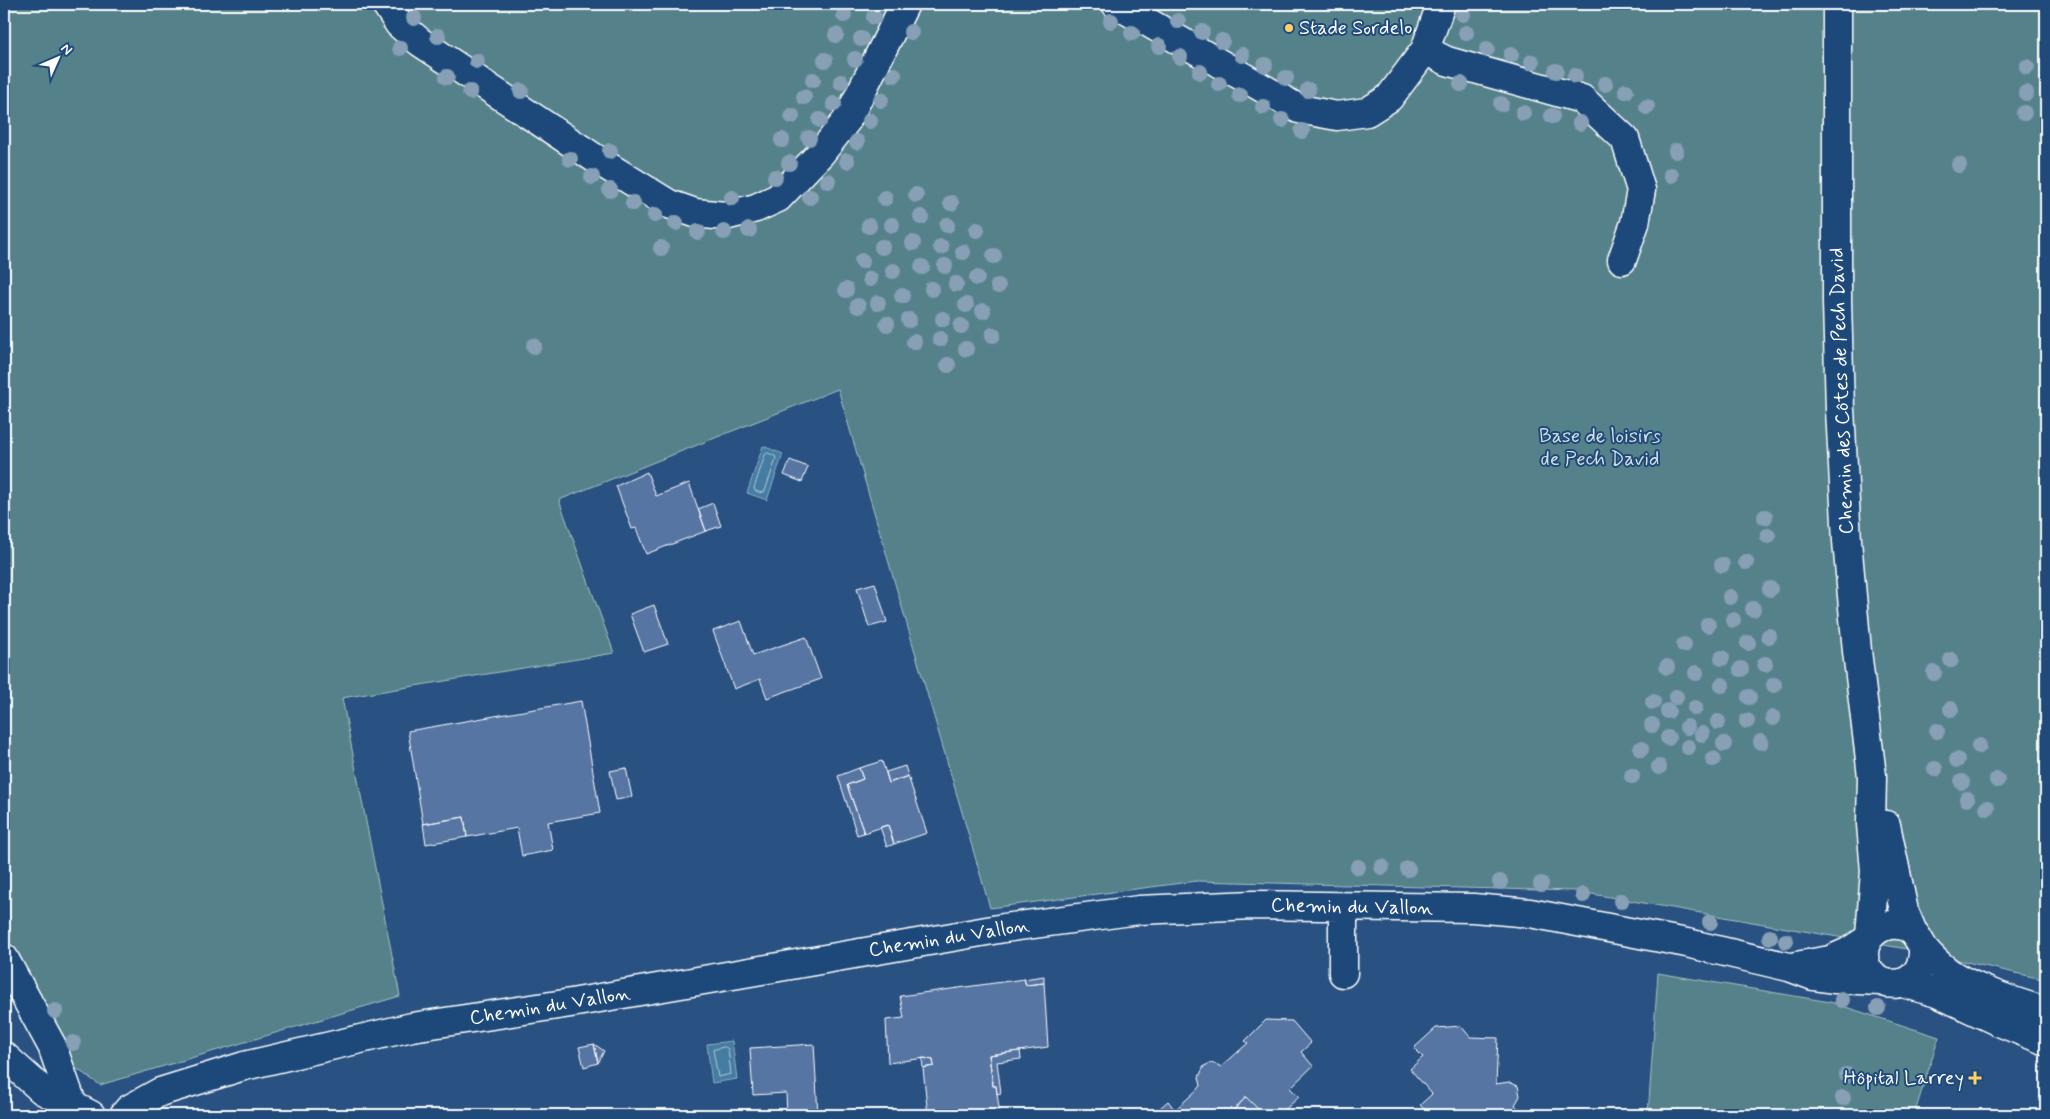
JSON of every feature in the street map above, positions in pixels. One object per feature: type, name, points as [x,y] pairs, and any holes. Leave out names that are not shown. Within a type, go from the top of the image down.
[{"type":"street","points":[[386,4],[399,24],[420,42],[599,161],[669,204],[694,213],[725,216],[756,208],[778,198],[822,153],[847,120],[905,4]]},
{"type":"street","points":[[1116,4],[1299,109],[1337,116],[1367,112],[1389,98],[1425,50],[1441,4]]},
{"type":"street","name":"Chemin des Côtes de Pech David","points":[[1837,4],[1837,302],[1840,409],[1847,541],[1857,651],[1872,776],[1871,824],[1875,871],[1869,937]]},
{"type":"street","points":[[1425,50],[1447,61],[1582,99],[1625,140],[1641,190],[1635,223],[1622,260]]},
{"type":"street","name":"Chemin des Côtes de Pech David","points":[[1872,776],[1889,836],[1904,911],[1918,939]]},
{"type":"street","name":"Chemin du Vallon","points":[[124,1115],[129,1109],[160,1092],[244,1066],[412,1026],[581,1002],[1004,928],[1139,910],[1252,905],[1473,908],[1530,913],[1687,943],[1789,967],[1820,977],[1892,982],[1937,993],[1999,1022],[2046,1041]]},
{"type":"street","points":[[1342,973],[1343,907]]},
{"type":"street","points":[[1918,939],[1924,958],[1920,969],[1913,977],[1892,982],[1869,971],[1864,955],[1869,937],[1876,930],[1894,924],[1904,926],[1918,939],[1937,963],[1949,973],[1983,989],[2046,1011]]},
{"type":"street","name":"Chemin du Vallon","points":[[1789,967],[1830,960],[1848,952],[1869,937]]},
{"type":"street","points":[[4,958],[52,1046],[82,1110]]},
{"type":"street","points":[[4,1056],[42,1090],[82,1110]]},
{"type":"green space","name":"Base de loisirs de Pech David","points":[[4,4],[2046,4],[2046,980],[1918,951],[1575,891],[1197,881],[990,908],[838,389],[559,500],[614,653],[342,698],[400,996],[100,1085],[67,1062],[4,936]]},
{"type":"green space","points":[[1658,973],[1830,1002],[1939,1037],[1914,1115],[1648,1115]]},
{"type":"water","points":[[763,446],[783,454],[767,500],[747,493]]},
{"type":"water","points":[[732,1041],[737,1079],[712,1083],[707,1044]]},
{"type":"building","points":[[790,460],[808,467],[802,482],[784,475]]},
{"type":"building","points":[[647,472],[656,496],[689,483],[706,531],[646,554],[636,528],[632,529],[616,486]]},
{"type":"building","points":[[713,503],[721,526],[706,531],[698,509]]},
{"type":"building","points":[[875,583],[887,622],[869,627],[857,588]]},
{"type":"building","points":[[654,605],[668,644],[644,652],[630,614]]},
{"type":"building","points":[[741,621],[753,655],[806,637],[821,679],[767,698],[760,679],[734,689],[713,631]]},
{"type":"building","points":[[581,701],[600,813],[548,822],[553,850],[522,856],[517,828],[467,837],[464,817],[423,824],[408,731]]},
{"type":"building","points":[[882,761],[889,783],[908,776],[927,833],[894,844],[888,825],[864,833],[847,785],[863,779],[859,768]]},
{"type":"building","points":[[905,766],[908,776],[889,783],[886,772]]},
{"type":"building","points":[[626,768],[632,797],[616,800],[610,771]]},
{"type":"building","points":[[859,768],[863,779],[847,785],[864,833],[857,835],[838,776]]},
{"type":"building","points":[[464,817],[467,837],[426,844],[423,824]]},
{"type":"building","points":[[888,825],[894,844],[887,847],[880,827]]},
{"type":"building","points":[[1044,976],[1044,983],[1026,985],[1024,979]]},
{"type":"building","points":[[1024,979],[1026,985],[1044,983],[1048,1047],[989,1055],[993,1086],[996,1086],[1000,1115],[928,1115],[923,1068],[934,1066],[933,1060],[925,1058],[888,1063],[886,1020],[904,1018],[900,996]]},
{"type":"building","points":[[1266,1020],[1292,1021],[1311,1043],[1301,1052],[1313,1066],[1290,1088],[1299,1097],[1279,1115],[1258,1115],[1260,1111],[1246,1097],[1229,1115],[1152,1115],[1168,1101],[1175,1110],[1201,1086],[1199,1077],[1204,1066],[1211,1063],[1221,1067],[1248,1043],[1245,1041]]},
{"type":"building","points":[[1461,1026],[1470,1037],[1498,1038],[1496,1084],[1509,1082],[1518,1086],[1520,1096],[1515,1105],[1525,1115],[1475,1115],[1473,1113],[1471,1115],[1430,1115],[1420,1105],[1432,1094],[1410,1069],[1423,1057],[1414,1048],[1436,1028]]},
{"type":"building","points":[[594,1044],[604,1051],[598,1063]]},
{"type":"building","points":[[594,1044],[598,1063],[584,1067],[579,1047]]},
{"type":"building","points":[[814,1044],[818,1115],[787,1115],[786,1093],[753,1095],[750,1048]]},
{"type":"building","points":[[1020,1051],[1021,1059],[997,1062],[1001,1093],[997,1094],[996,1086],[993,1086],[989,1055]]},
{"type":"building","points":[[922,1058],[933,1060],[934,1066],[923,1068]]},
{"type":"building","points":[[1246,1097],[1260,1111],[1256,1115],[1229,1115]]},
{"type":"place","name":"Stade Sordelo","points":[[1289,28]]},
{"type":"place","name":"Hôpital Larrey","points":[[1975,1078]]}]
